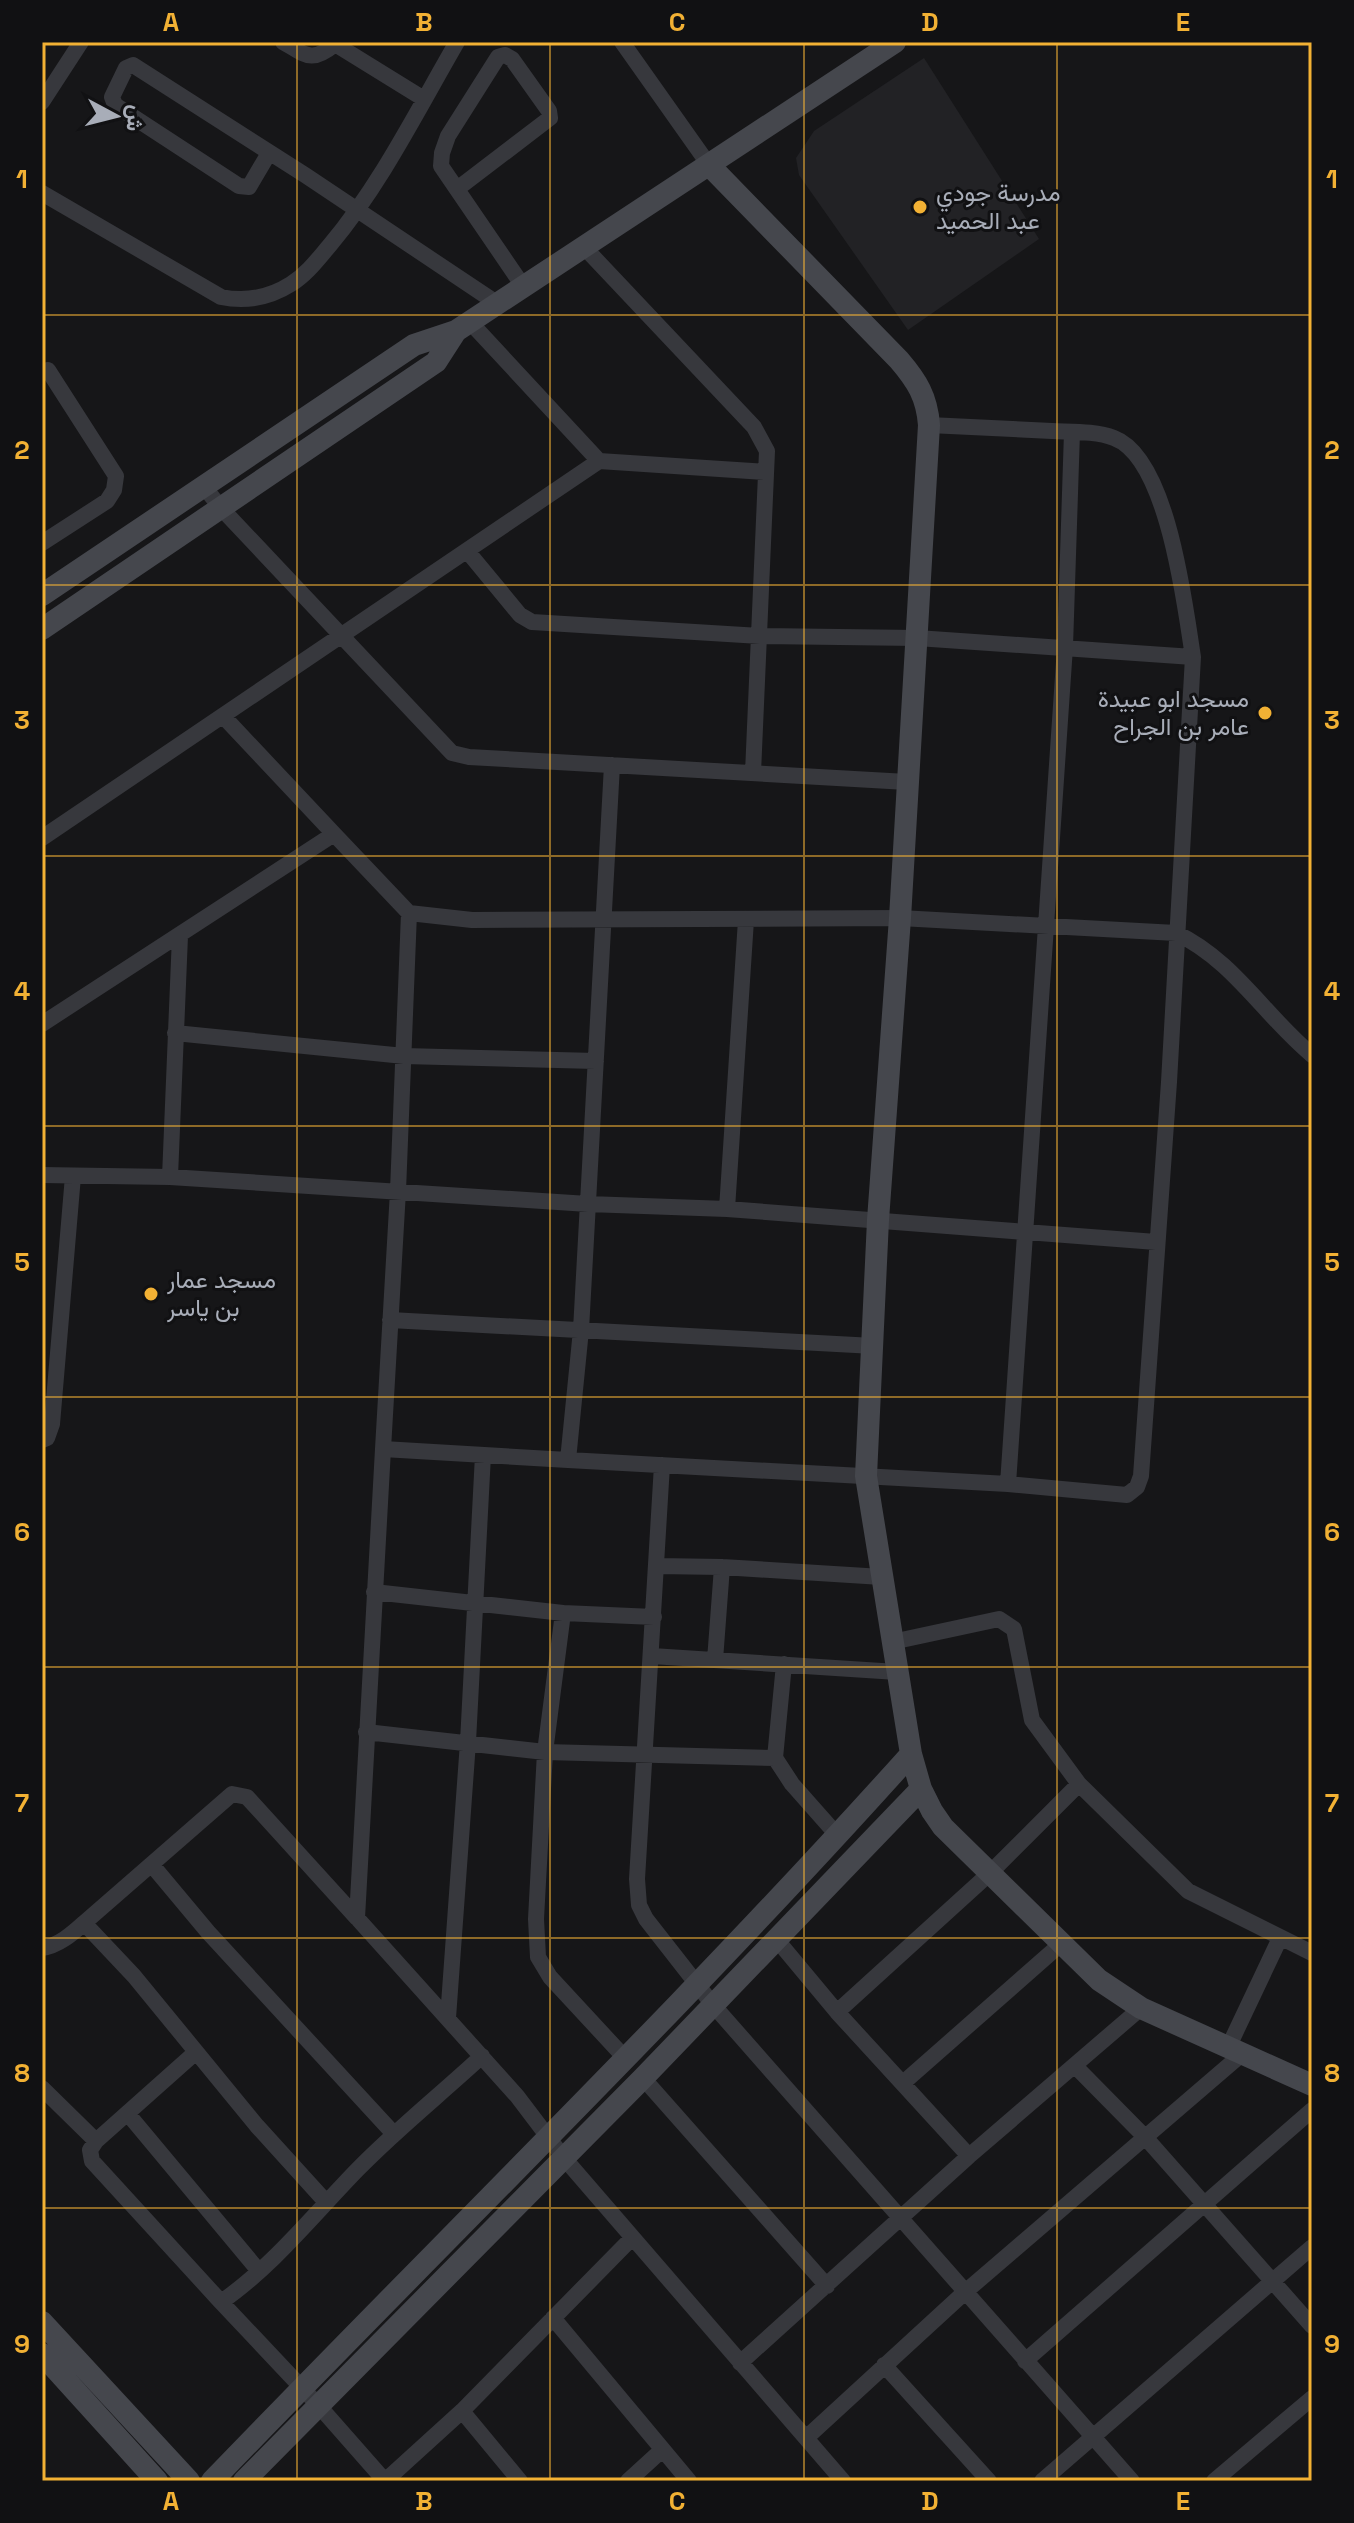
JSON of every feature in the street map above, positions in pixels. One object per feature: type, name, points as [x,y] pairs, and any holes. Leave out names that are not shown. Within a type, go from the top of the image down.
[{"type":"main road","points":[[42,595],[414,345],[463,327],[895,42]]},
{"type":"main road","points":[[709,165],[917,381],[927,404],[929,425],[917,638],[878,1220],[866,1476],[911,1754],[921,1789],[943,1827],[1099,1980],[1141,2008],[1312,2085]]},
{"type":"main road","points":[[42,629],[436,362],[463,327]]},
{"type":"main road","points":[[212,2481],[625,2058],[838,1836],[911,1754]]},
{"type":"main road","points":[[244,2481],[714,2006],[921,1789]]},
{"type":"main road","points":[[42,2322],[189,2481]]},
{"type":"main road","points":[[42,2354],[157,2481]]},
{"type":"street","points":[[42,102],[81,42]]},
{"type":"street","points":[[283,42],[309,57],[321,56],[336,43],[424,99]]},
{"type":"street","points":[[42,193],[221,297],[236,300],[266,296],[305,274],[359,211],[457,42]]},
{"type":"street","points":[[622,42],[709,165]]},
{"type":"street","points":[[457,189],[550,118],[549,111],[512,59],[505,55],[498,57],[448,136],[441,166],[523,286]]},
{"type":"street","points":[[269,153],[249,187],[239,186],[115,105],[112,97],[126,68],[133,65],[359,211],[498,304]]},
{"type":"street","points":[[584,247],[754,427],[767,451],[753,773]]},
{"type":"street","points":[[463,327],[599,461]]},
{"type":"street","points":[[42,543],[107,501],[114,490],[116,476],[48,370]]},
{"type":"street","points":[[383,1449],[1008,1484],[1127,1495],[1137,1487],[1141,1476],[1193,657],[1169,523],[1157,491],[1128,447],[1113,437],[929,425]]},
{"type":"street","points":[[1008,1484],[1065,647],[1072,432]]},
{"type":"street","points":[[42,838],[599,461],[766,472]]},
{"type":"street","points":[[205,488],[452,753],[469,757],[907,782]]},
{"type":"street","points":[[468,552],[520,615],[532,622],[760,636],[917,638],[1193,657]]},
{"type":"street","points":[[223,716],[409,913],[472,920],[900,918],[1176,933],[1200,944],[1233,972],[1312,1055]]},
{"type":"street","points":[[568,1460],[581,1330],[612,765]]},
{"type":"street","points":[[42,1024],[334,834]]},
{"type":"street","points":[[357,1918],[398,1191],[409,913]]},
{"type":"street","points":[[727,1209],[746,920]]},
{"type":"street","points":[[170,1177],[180,936]]},
{"type":"street","points":[[175,1033],[404,1056],[596,1061]]},
{"type":"street","points":[[42,1175],[170,1177],[588,1204],[727,1209],[1156,1242]]},
{"type":"street","points":[[42,1440],[47,1438],[52,1424],[73,1176]]},
{"type":"street","points":[[390,1320],[874,1346]]},
{"type":"street","points":[[448,2018],[468,1742],[483,1455]]},
{"type":"street","points":[[662,1465],[637,1879],[639,1905],[646,1919],[714,2006],[1132,2481]]},
{"type":"street","points":[[657,1566],[882,1577]]},
{"type":"street","points":[[715,1660],[722,1567]]},
{"type":"street","points":[[374,1592],[563,1613],[654,1617]]},
{"type":"street","points":[[563,1613],[545,1752],[536,1919],[538,1957],[550,1977],[625,2058]]},
{"type":"street","points":[[892,1642],[999,1619],[1006,1622],[1014,1629],[1032,1720],[1079,1784],[1188,1891],[1312,1953]]},
{"type":"street","points":[[652,1656],[897,1672]]},
{"type":"street","points":[[784,1664],[775,1758],[792,1784],[838,1836]]},
{"type":"street","points":[[366,1732],[545,1752],[775,1758]]},
{"type":"street","points":[[837,2012],[990,1873],[1079,1784]]},
{"type":"street","points":[[42,1948],[70,1936],[232,1794],[247,1797],[517,2096],[547,2138],[843,2481]]},
{"type":"street","points":[[152,1865],[208,1932],[394,2134]]},
{"type":"street","points":[[84,1923],[134,1976],[257,2126],[326,2202]]},
{"type":"street","points":[[806,2438],[965,2292],[1145,2137],[1235,2051],[1280,1938]]},
{"type":"street","points":[[777,1940],[837,2012],[969,2156]]},
{"type":"street","points":[[903,2083],[1062,1943]]},
{"type":"street","points":[[740,2363],[969,2156],[1141,2008]]},
{"type":"street","points":[[196,2052],[96,2141],[90,2150],[92,2161],[385,2481],[462,2411],[632,2238]]},
{"type":"street","points":[[221,2302],[237,2291],[299,2232],[394,2134],[482,2056]]},
{"type":"street","points":[[1075,2066],[1145,2137],[1312,2326]]},
{"type":"street","points":[[643,2078],[827,2286]]},
{"type":"street","points":[[42,2088],[96,2141]]},
{"type":"street","points":[[1025,2361],[1312,2110]]},
{"type":"street","points":[[128,2114],[258,2270]]},
{"type":"street","points":[[1042,2481],[1312,2247]]},
{"type":"street","points":[[553,2318],[689,2481]]},
{"type":"street","points":[[884,2365],[989,2481]]},
{"type":"street","points":[[1214,2481],[1312,2398]]},
{"type":"street","points":[[462,2411],[520,2481]]},
{"type":"street","points":[[628,2481],[662,2450]]},
{"type":"shaded area","name":"مدرسة جودي عبد الحميد","points":[[924,58],[1039,239],[908,330],[799,175],[796,158],[814,131]]},
{"type":"place","name":"مدرسة جودي عبد الحميد","points":[[920,207]]},
{"type":"place","name":"مسجد ابو عبيدة عامر بن الجراح","points":[[1265,713]]},
{"type":"place","name":"مسجد عمار بن ياسر","points":[[151,1294]]}]
